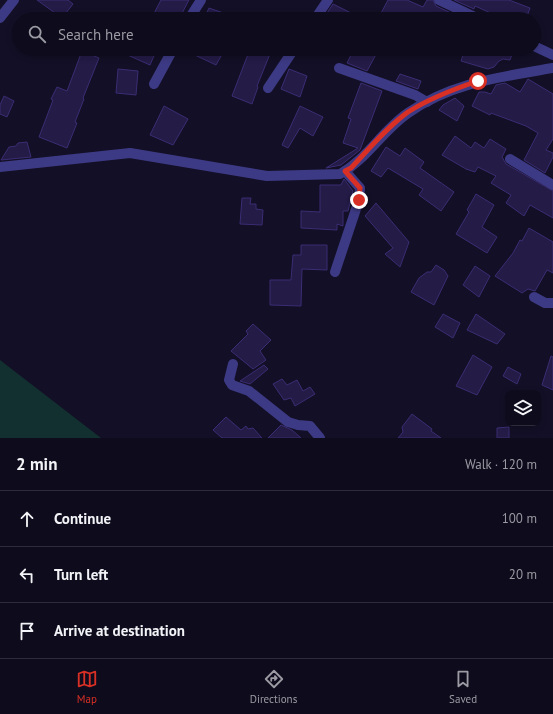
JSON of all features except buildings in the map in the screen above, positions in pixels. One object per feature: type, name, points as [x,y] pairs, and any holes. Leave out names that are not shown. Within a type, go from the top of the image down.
[{"type":"street","points":[[0,18],[14,0]]},
{"type":"street","points":[[193,12],[201,0]]},
{"type":"street","points":[[320,12],[328,0]]},
{"type":"street","points":[[439,0],[464,12]]},
{"type":"street","points":[[541,49],[553,55]]},
{"type":"street","points":[[154,84],[169,56]]},
{"type":"street","points":[[268,88],[289,56]]},
{"type":"street","points":[[339,68],[415,95],[426,102]]},
{"type":"street","points":[[0,167],[130,153],[153,156],[244,174],[267,176],[328,176],[351,168],[390,128],[408,113],[445,92],[478,81],[553,68]]},
{"type":"street","points":[[510,159],[553,185]]},
{"type":"street","points":[[335,272],[359,200],[360,188],[345,171]]},
{"type":"street","points":[[534,298],[545,303],[553,303]]},
{"type":"street","points":[[233,364],[229,380],[232,385],[249,391],[288,422],[310,426],[320,438]]},
{"type":"green space","points":[[0,360],[101,438],[0,438]]},
{"type":"route","points":[[359,200],[360,188],[345,171],[351,168],[390,128],[408,113],[445,92],[478,81]]}]
